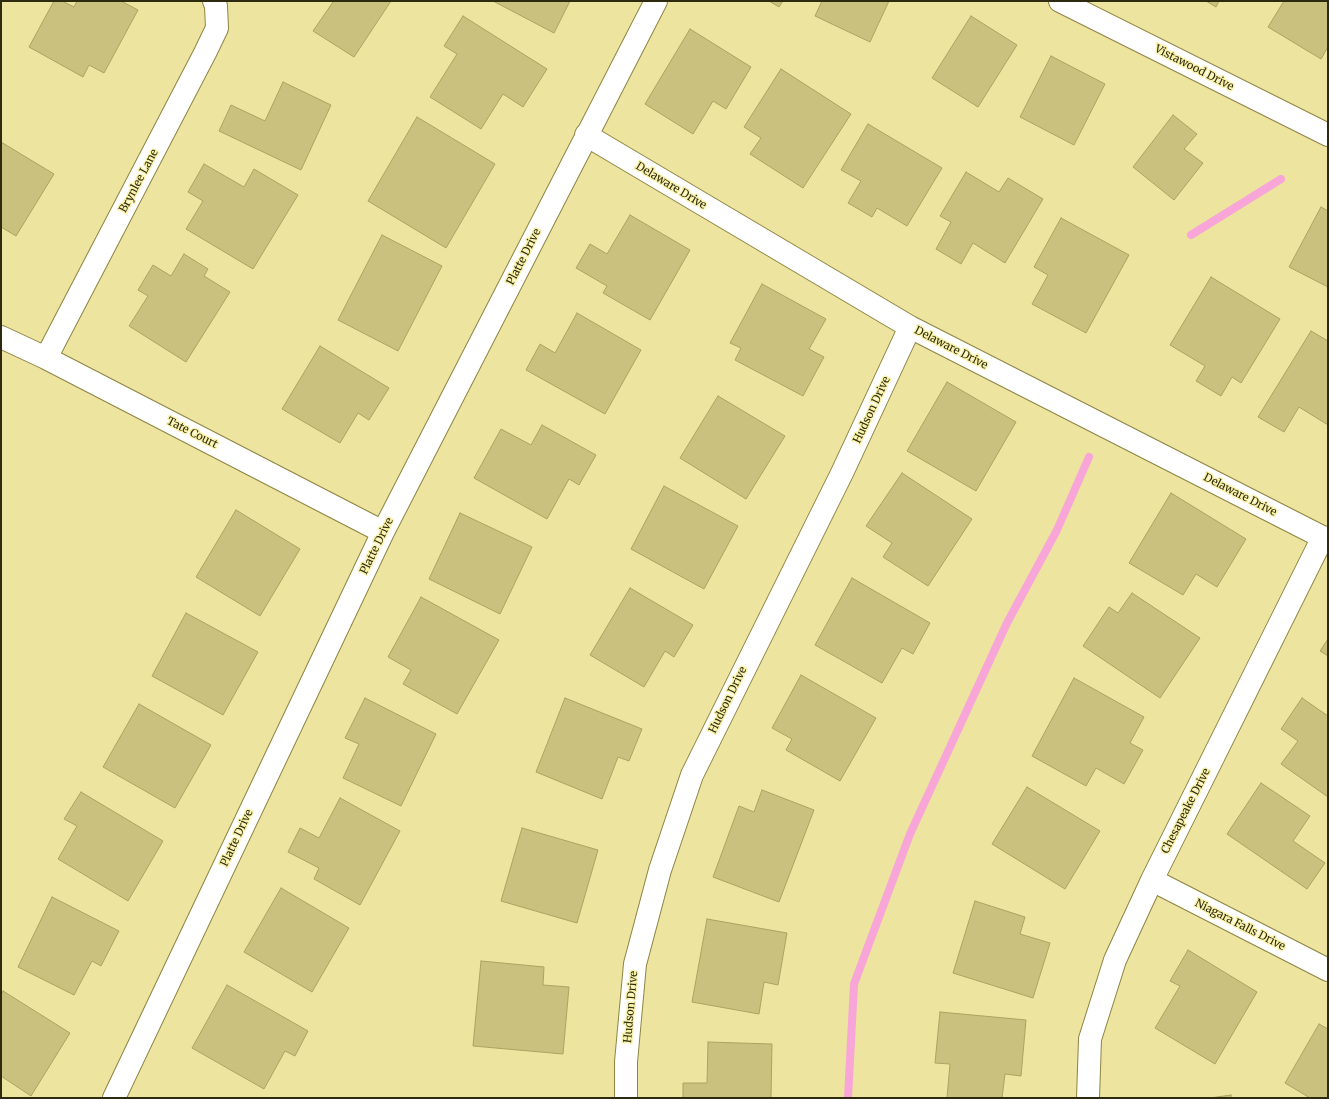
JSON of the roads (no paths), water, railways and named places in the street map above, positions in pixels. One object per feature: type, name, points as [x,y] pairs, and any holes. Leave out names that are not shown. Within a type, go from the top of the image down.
[{"type":"street","name":"Brynlee Lane","points":[[46,358],[205,53],[216,28],[216,6],[214,1]]},
{"type":"street","name":"Platte Drive","points":[[114,1098],[383,532],[656,1]]},
{"type":"street","name":"Vistawood Drive","points":[[1060,1],[1328,135]]},
{"type":"street","name":"Delaware Drive","points":[[586,135],[910,327],[1326,538]]},
{"type":"street","name":"Hudson Drive","points":[[626,1098],[626,1062],[635,964],[660,870],[692,775],[842,473],[910,327]]},
{"type":"street","name":"Tate Court","points":[[1,337],[46,358],[383,532]]},
{"type":"street","name":"Chesapeake Drive","points":[[1088,1098],[1090,1039],[1115,960],[1152,880],[1326,538]]},
{"type":"street","name":"Niagara Falls Drive","points":[[1152,880],[1328,970]]},
{"type":"waterway","points":[[1191,235],[1281,179]]},
{"type":"waterway","points":[[848,1098],[854,984],[910,834],[1007,623],[1057,530],[1089,457]]}]
